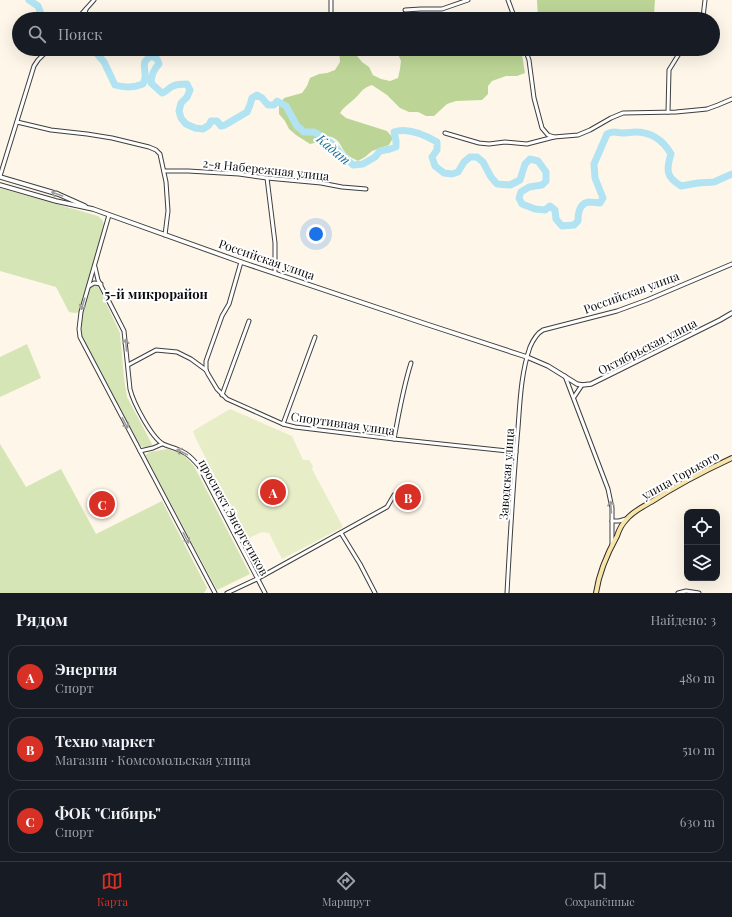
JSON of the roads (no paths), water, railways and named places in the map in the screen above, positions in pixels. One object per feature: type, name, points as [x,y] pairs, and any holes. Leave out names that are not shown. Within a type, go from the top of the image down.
[{"type":"main road","name":"улица Горького","points":[[596,593],[600,574],[626,519],[634,512],[672,488],[732,458]]},
{"type":"street","points":[[83,12],[94,0]]},
{"type":"street","points":[[331,0],[331,12]]},
{"type":"street","points":[[405,10],[421,8],[442,9],[468,0]]},
{"type":"street","points":[[508,0],[512,12]]},
{"type":"street","points":[[704,12],[705,0]]},
{"type":"street","points":[[86,12],[87,7]]},
{"type":"street","points":[[42,56],[34,66],[0,177],[58,194],[93,210]]},
{"type":"street","points":[[528,56],[534,98],[542,128],[548,135],[554,137]]},
{"type":"street","points":[[668,112],[669,70],[678,56]]},
{"type":"street","points":[[445,133],[479,143],[489,144],[505,142],[527,144],[554,137],[584,133],[623,113],[697,110],[718,105],[732,99]]},
{"type":"street","points":[[17,122],[51,130],[112,138],[156,150],[160,154],[164,171],[168,211],[165,235]]},
{"type":"street","name":"2-я Набережная улица","points":[[164,171],[239,174],[321,183],[342,187],[366,188]]},
{"type":"street","points":[[268,178],[275,243],[275,272]]},
{"type":"street","name":"Российская улица","points":[[0,184],[56,201],[93,210],[241,262],[275,272],[419,322],[527,357],[548,366],[577,384],[582,385]]},
{"type":"street","points":[[110,216],[79,322],[80,337],[215,593]]},
{"type":"street","points":[[206,370],[206,361],[222,316],[228,304],[241,262]]},
{"type":"street","name":"Российская улица","points":[[527,357],[534,339],[543,330],[617,311],[732,264]]},
{"type":"street","points":[[95,267],[101,284],[124,331],[131,395],[154,436],[162,444],[140,451]]},
{"type":"street","points":[[89,286],[94,283],[101,284]]},
{"type":"street","name":"Октябрьская улица","points":[[582,385],[592,384],[732,313]]},
{"type":"street","points":[[222,395],[249,321]]},
{"type":"street","points":[[283,424],[315,337]]},
{"type":"street","points":[[128,365],[156,350],[177,352],[191,359],[206,370]]},
{"type":"street","name":"Заводская улица","points":[[507,593],[522,381],[527,357]]},
{"type":"street","points":[[394,439],[405,381],[411,363]]},
{"type":"street","name":"Спортивная улица","points":[[206,370],[222,395],[232,402],[283,424],[295,427],[394,439],[516,452]]},
{"type":"street","points":[[565,376],[608,488],[612,508],[612,546]]},
{"type":"street","points":[[574,397],[582,385]]},
{"type":"street","name":"проспект Энергетиков","points":[[162,444],[183,452],[191,457],[199,466],[265,593]]},
{"type":"street","points":[[227,593],[257,579],[387,507],[394,496]]},
{"type":"street","points":[[612,521],[626,519]]},
{"type":"street","points":[[341,533],[360,564],[375,593]]},
{"type":"street","points":[[678,593],[686,591],[698,593]]},
{"type":"waterway","name":"Кадат","points":[[29,0],[38,6],[40,12]]},
{"type":"waterway","name":"Кадат","points":[[99,56],[104,62],[115,85],[122,87],[132,87],[143,84],[145,77],[145,62],[152,56]]},
{"type":"waterway","name":"Кадат","points":[[152,56],[157,59],[159,64],[155,68],[151,78],[151,83],[162,93],[175,85],[187,84],[190,90],[187,97],[181,103],[179,111],[181,118],[186,124],[195,128],[203,129],[209,125],[211,121],[217,121],[221,126],[225,125],[247,112],[252,98],[257,95],[268,105],[274,105],[277,101],[286,106],[297,126],[304,132],[314,132],[326,139],[335,146],[353,165],[363,164],[375,157],[380,151],[396,147],[394,132],[405,130],[422,134],[437,142],[437,150],[432,157],[435,166],[444,173],[452,174],[458,172],[464,162],[470,157],[477,157],[483,162],[491,177],[497,184],[510,185],[520,180],[525,164],[530,159],[538,161],[546,172],[546,181],[542,185],[529,187],[521,192],[519,198],[522,204],[535,209],[545,210],[550,206],[555,210],[556,219],[562,226],[574,225],[578,221],[579,212],[583,204],[589,202],[600,203],[603,198],[595,178],[594,164],[607,134],[612,132],[647,133],[661,141],[671,154],[668,164],[668,173],[672,179],[681,186],[714,182],[732,174]]},
{"type":"place","name":"Энергия","points":[[273,492]]},
{"type":"place","name":"Техно маркет","points":[[408,497]]},
{"type":"place","name":"ФОК \"Сибирь\"","points":[[102,504]]},
{"type":"district","name":"5-й микрорайон","points":[[156,293]]}]
